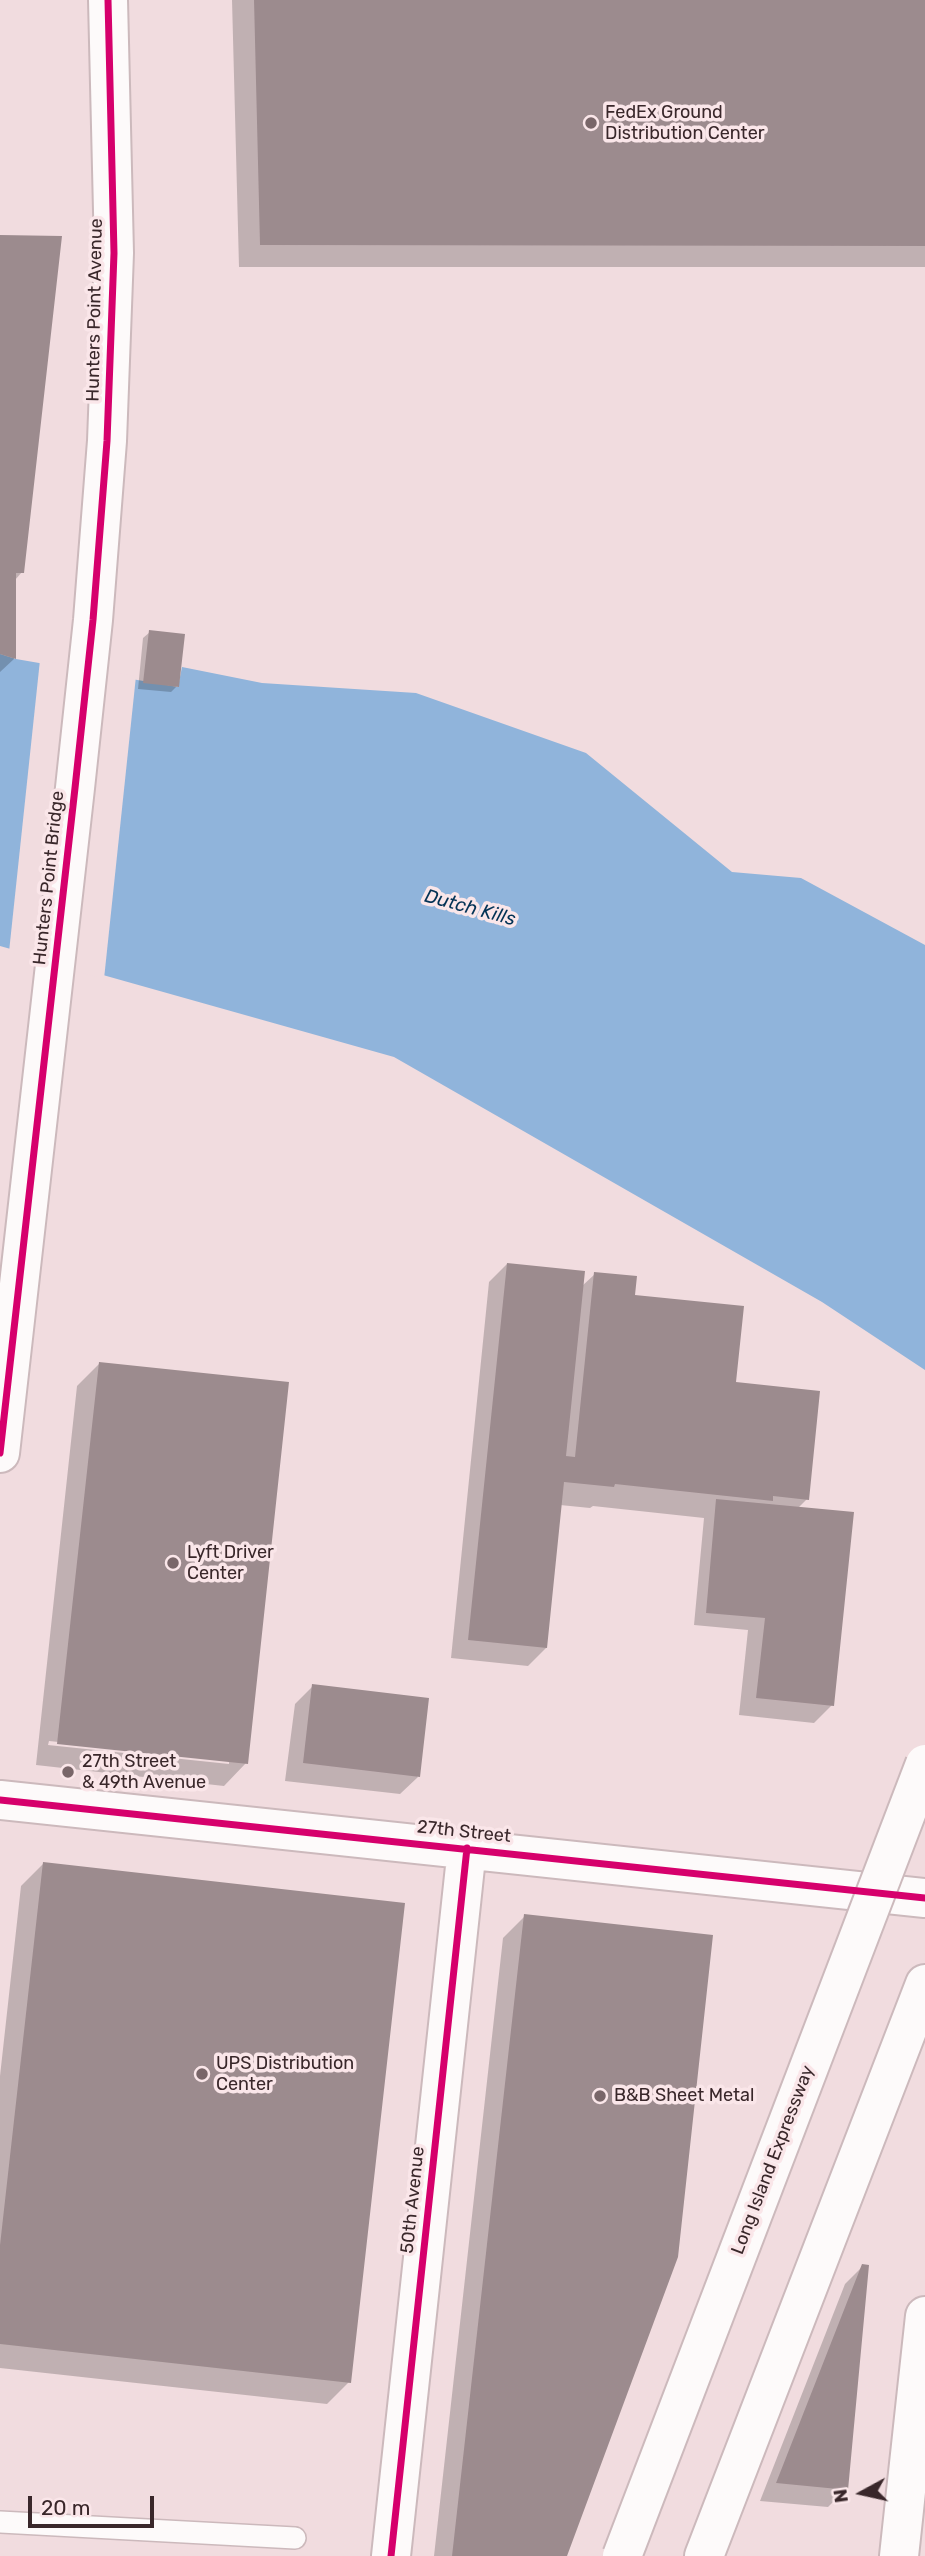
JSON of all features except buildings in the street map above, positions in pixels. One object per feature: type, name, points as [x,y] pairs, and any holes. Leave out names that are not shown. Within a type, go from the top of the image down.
[{"type":"main road","name":"Hunters Point Avenue","points":[[93,620],[107,441],[113,305],[108,0]]},
{"type":"main road","name":"Hunters Point Bridge","points":[[0,1452],[37,1140],[93,620]]},
{"type":"main road","name":"Long Island Expressway","points":[[622,2556],[925,1764]]},
{"type":"main road","name":"27th Street","points":[[0,1800],[925,1898]]},
{"type":"main road","name":"50th Avenue","points":[[391,2556],[467,1848]]},
{"type":"main road","points":[[704,2556],[925,1984]]},
{"type":"main road","points":[[899,2556],[925,2316]]},
{"type":"lane","points":[[0,2522],[295,2538]]},
{"type":"water","name":"Dutch Kills","points":[[0,654],[178,687],[182,667],[262,683],[416,693],[586,753],[732,872],[801,878],[925,945],[925,1370],[822,1302],[394,1057],[0,946]]},
{"type":"pier","points":[[40,660],[136,676],[104,979],[9,952]]},
{"type":"cycle path","points":[[0,1453],[93,620],[107,441],[114,253],[108,0]]},
{"type":"cycle path","points":[[0,1800],[925,1898]]},
{"type":"cycle path","points":[[391,2556],[467,1848]]},
{"type":"place","name":"FedEx Ground Distribution Center","points":[[591,123]]},
{"type":"place","name":"Lyft Driver Center","points":[[173,1563]]},
{"type":"place","name":"27th Street & 49th Avenue","points":[[68,1772]]},
{"type":"place","name":"UPS Distribution Center","points":[[202,2074]]},
{"type":"place","name":"B&B Sheet Metal","points":[[600,2096]]}]
